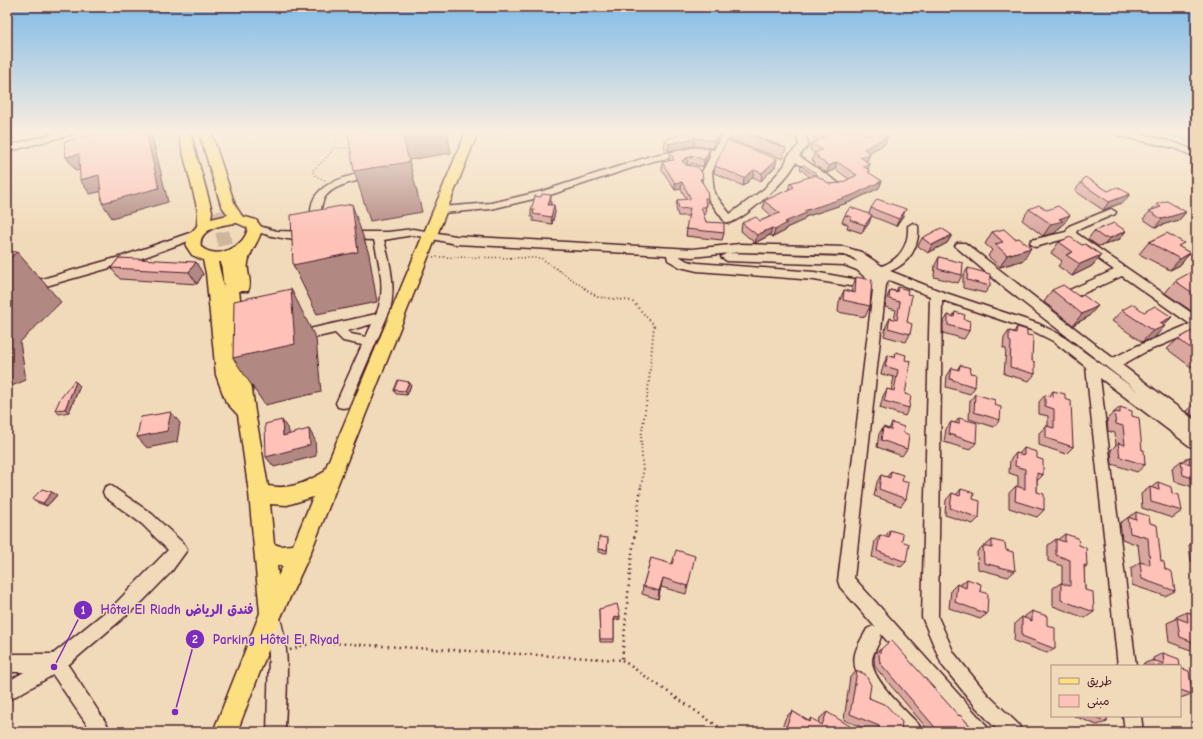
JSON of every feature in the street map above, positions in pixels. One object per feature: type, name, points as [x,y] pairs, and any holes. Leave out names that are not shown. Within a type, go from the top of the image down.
[{"type":"main road","points":[[193,166],[205,211],[195,251],[201,255],[209,257],[229,255],[248,244]]},
{"type":"main road","points":[[205,166],[218,210]]},
{"type":"main road","points":[[216,166],[228,205],[237,219]]},
{"type":"main road","points":[[225,732],[271,614],[300,554],[459,166]]},
{"type":"main road","points":[[198,236],[220,221],[237,219],[245,220],[255,228],[255,234],[248,244],[241,259],[240,269],[253,381],[252,396],[246,412]]},
{"type":"main road","points":[[209,257],[213,273],[228,387],[233,399],[246,412]]},
{"type":"main road","points":[[228,259],[246,412],[259,493],[271,614]]},
{"type":"main road","points":[[259,493],[278,497],[294,495],[311,490],[330,478]]},
{"type":"main road","points":[[264,550],[280,556],[300,554]]},
{"type":"street","points":[[325,236],[316,204],[321,194],[336,184],[379,171],[377,166]]},
{"type":"street","points":[[442,210],[491,206],[540,195],[626,166]]},
{"type":"street","points":[[710,166],[707,172],[709,193],[730,220],[768,191],[785,166]]},
{"type":"street","points":[[809,166],[838,186]]},
{"type":"street","points":[[694,170],[707,172]]},
{"type":"street","points":[[1035,243],[1070,234],[1073,228],[1111,212]]},
{"type":"street","points":[[913,226],[913,238],[903,259],[892,267],[881,279],[846,581],[980,732]]},
{"type":"street","points":[[255,228],[276,236]]},
{"type":"street","points":[[1070,234],[1196,322]]},
{"type":"street","points":[[7,293],[71,276],[198,236]]},
{"type":"street","points":[[248,244],[276,236],[383,236],[427,245],[692,253],[740,248],[844,251],[857,255],[867,263],[881,279]]},
{"type":"street","points":[[343,403],[386,303],[388,289],[383,236]]},
{"type":"street","points":[[961,246],[1196,429]]},
{"type":"street","points":[[556,248],[672,257],[702,256],[845,261],[861,267],[881,279]]},
{"type":"street","points":[[672,257],[684,264],[697,267],[814,276],[881,279],[936,294],[1035,327],[1057,338],[1196,443]]},
{"type":"street","points":[[1069,295],[1123,271]]},
{"type":"street","points":[[936,294],[930,618],[948,659],[981,700],[1012,732]]},
{"type":"street","points":[[280,341],[380,318]]},
{"type":"street","points":[[341,326],[342,335],[347,338],[369,342]]},
{"type":"street","points":[[1112,364],[1141,349],[1196,326]]},
{"type":"street","points":[[1092,364],[1126,665]]},
{"type":"street","points":[[7,692],[56,663],[112,620],[157,577],[179,550],[147,519],[110,492]]},
{"type":"street","points":[[271,614],[278,654],[276,732]]},
{"type":"street","points":[[873,634],[863,655],[866,672],[873,686],[912,732]]},
{"type":"street","points":[[7,663],[56,663]]},
{"type":"street","points":[[56,663],[103,732]]},
{"type":"street","points":[[1132,717],[1134,732]]},
{"type":"path","points":[[317,166],[312,170],[313,174],[319,178],[330,181]]},
{"type":"path","points":[[427,245],[541,258],[598,297],[632,301],[654,325],[648,391],[641,438],[643,475],[631,562],[622,660]]},
{"type":"path","points":[[278,654],[315,642],[622,660],[726,732]]},
{"type":"building","points":[[79,166],[154,166],[159,188],[102,203],[99,175],[80,180]]},
{"type":"building","points":[[353,166],[382,166],[354,171]]},
{"type":"building","points":[[665,166],[698,167],[703,178],[700,179],[707,190],[708,198],[705,198],[706,207],[701,207],[706,222],[724,223],[724,233],[686,229],[690,208],[679,209],[677,200],[691,199],[682,182],[675,183]]},
{"type":"building","points":[[716,166],[769,166],[762,173],[754,170],[744,178]]},
{"type":"building","points":[[802,166],[806,166],[817,174],[814,175]]},
{"type":"building","points":[[844,166],[864,166],[870,171],[868,172],[882,181],[853,195],[804,211],[806,213],[785,222],[787,223],[775,230],[772,228],[757,235],[742,223],[756,217],[760,221],[780,213],[764,201],[794,187],[790,183],[816,175],[830,184],[841,183],[857,175]]},
{"type":"building","points":[[1085,177],[1108,191],[1117,187],[1130,194],[1109,202],[1081,183]]},
{"type":"building","points":[[542,194],[551,195],[548,205],[554,205],[551,217],[533,214],[534,210],[531,210],[535,196],[541,197]]},
{"type":"building","points":[[877,199],[906,209],[899,219],[871,208]]},
{"type":"building","points":[[1167,201],[1186,212],[1162,219],[1149,211],[1161,207],[1157,204]]},
{"type":"building","points":[[352,204],[358,252],[293,265],[291,215]]},
{"type":"building","points":[[1039,205],[1047,210],[1058,206],[1070,215],[1059,219],[1063,221],[1051,224],[1029,209]]},
{"type":"building","points":[[850,207],[872,215],[865,225],[850,220],[852,217],[845,215]]},
{"type":"building","points":[[1114,223],[1126,231],[1110,238],[1104,238],[1094,231]]},
{"type":"building","points":[[941,228],[952,235],[932,245],[922,238]]},
{"type":"building","points":[[1004,229],[1015,239],[1019,238],[1031,248],[1007,255],[995,244],[1003,242],[992,232]]},
{"type":"building","points":[[1167,233],[1184,243],[1178,246],[1190,253],[1180,259],[1149,242]]},
{"type":"building","points":[[1070,237],[1082,245],[1085,244],[1101,255],[1080,264],[1066,255],[1073,252],[1059,242]]},
{"type":"building","points":[[7,251],[17,252],[7,260]]},
{"type":"building","points":[[939,257],[963,263],[962,275],[938,269]]},
{"type":"building","points":[[119,258],[196,262],[189,272],[111,268]]},
{"type":"building","points":[[968,268],[990,274],[990,286],[967,280]]},
{"type":"building","points":[[1191,272],[1196,276],[1196,295],[1175,281]]},
{"type":"building","points":[[856,277],[872,280],[870,306],[843,300],[844,290],[855,293]]},
{"type":"building","points":[[1063,285],[1080,297],[1083,295],[1098,306],[1082,314],[1052,290]]},
{"type":"building","points":[[898,287],[908,290],[907,294],[912,295],[907,322],[912,324],[910,334],[888,328],[890,318],[897,320],[900,302],[889,299],[890,290],[897,292]]},
{"type":"building","points":[[291,289],[295,344],[233,358],[234,301]]},
{"type":"building","points":[[1133,304],[1144,312],[1155,306],[1172,317],[1160,323],[1165,326],[1153,331],[1122,310]]},
{"type":"building","points":[[955,312],[965,315],[964,319],[970,321],[969,331],[948,325],[948,315],[954,317]]},
{"type":"building","points":[[1017,327],[1027,330],[1027,335],[1033,336],[1032,361],[1035,362],[1035,374],[1010,367],[1011,342],[1009,341],[1009,331],[1016,333]]},
{"type":"building","points":[[1196,329],[1196,352],[1178,339]]},
{"type":"building","points":[[896,352],[906,355],[905,360],[911,361],[905,394],[911,396],[909,408],[884,401],[887,389],[894,391],[898,370],[885,366],[888,355],[895,358]]},
{"type":"building","points":[[960,365],[971,368],[970,373],[976,374],[975,387],[950,379],[952,368],[959,370]]},
{"type":"building","points":[[398,380],[409,382],[405,391],[394,390]]},
{"type":"building","points":[[74,381],[76,382],[65,409],[55,410],[60,399]]},
{"type":"building","points":[[1053,391],[1065,394],[1065,399],[1071,401],[1073,447],[1046,438],[1046,426],[1054,428],[1054,409],[1045,406],[1045,395],[1053,397]]},
{"type":"building","points":[[975,394],[995,400],[994,405],[1001,407],[1000,420],[974,412]]},
{"type":"building","points":[[1120,407],[1132,411],[1132,416],[1139,418],[1145,465],[1120,457],[1118,443],[1125,445],[1123,426],[1116,424],[1114,412],[1120,413]]},
{"type":"building","points":[[171,412],[167,431],[137,437],[141,417]]},
{"type":"building","points":[[959,418],[977,423],[976,443],[949,434],[951,422],[959,424]]},
{"type":"building","points":[[282,420],[283,436],[309,429],[310,445],[266,457],[265,424]]},
{"type":"building","points":[[892,423],[904,427],[903,432],[909,435],[907,449],[881,440],[883,427],[891,430]]},
{"type":"building","points":[[1024,448],[1037,452],[1037,458],[1043,460],[1043,475],[1037,473],[1037,492],[1044,494],[1044,510],[1015,501],[1016,486],[1025,489],[1025,469],[1015,466],[1016,453],[1024,455]]},
{"type":"building","points":[[1189,457],[1196,459],[1196,479],[1183,475],[1181,461],[1190,464]]},
{"type":"building","points":[[891,471],[903,475],[902,481],[909,483],[906,499],[879,489],[881,475],[890,478]]},
{"type":"building","points":[[1158,482],[1171,487],[1172,493],[1179,495],[1182,511],[1151,502],[1150,487],[1159,490]]},
{"type":"building","points":[[42,489],[52,492],[43,503],[32,499]]},
{"type":"building","points":[[961,489],[974,493],[973,499],[980,501],[979,518],[950,508],[952,493],[960,496]]},
{"type":"building","points":[[1136,512],[1149,516],[1150,523],[1157,525],[1161,561],[1164,562],[1165,569],[1172,572],[1175,591],[1142,579],[1140,562],[1150,565],[1148,538],[1130,533],[1128,517],[1136,520]]},
{"type":"building","points":[[890,530],[903,534],[902,541],[909,544],[906,562],[877,551],[880,535],[889,538]]},
{"type":"building","points":[[1065,534],[1078,538],[1079,545],[1086,548],[1087,566],[1084,565],[1085,590],[1093,592],[1094,612],[1061,600],[1061,583],[1070,586],[1070,560],[1056,555],[1056,539],[1065,542]]},
{"type":"building","points":[[599,537],[608,538],[607,550],[598,549]]},
{"type":"building","points":[[992,540],[1005,543],[1006,550],[1013,552],[1015,571],[984,563],[983,546],[992,548]]},
{"type":"building","points":[[676,550],[695,556],[688,586],[663,578],[659,591],[643,586],[651,558],[672,564]]},
{"type":"building","points":[[967,579],[981,584],[980,591],[988,594],[987,614],[955,602],[957,584],[966,588]]},
{"type":"building","points":[[617,604],[620,616],[614,618],[614,639],[600,639],[599,609]]},
{"type":"building","points":[[1032,611],[1047,616],[1047,625],[1055,628],[1055,649],[1022,636],[1022,617],[1032,621]]},
{"type":"building","points":[[1187,612],[1196,615],[1196,643],[1180,637],[1177,618],[1188,622]]},
{"type":"building","points":[[891,640],[959,716],[960,715],[973,729],[986,730],[988,732],[939,732],[880,663],[879,655],[881,649]]},
{"type":"building","points":[[1163,653],[1179,659],[1180,665],[1154,665],[1153,660],[1164,664]]},
{"type":"building","points":[[1181,668],[1189,671],[1192,694],[1181,690]]},
{"type":"building","points":[[857,671],[865,674],[871,685],[869,698],[886,705],[902,722],[901,729],[909,732],[878,732],[879,726],[850,714]]},
{"type":"building","points":[[792,711],[810,722],[811,718],[822,725],[827,712],[850,726],[848,732],[794,732],[786,727]]},
{"type":"building","points":[[1095,717],[1107,717],[1107,722]]},
{"type":"tunnel","points":[[218,211],[228,259]]},
{"type":"place","name":"Hôtel El Riadh فندق الرياض","points":[[54,667]]},
{"type":"place","name":"Parking Hôtel El Riyad","points":[[175,712]]}]
